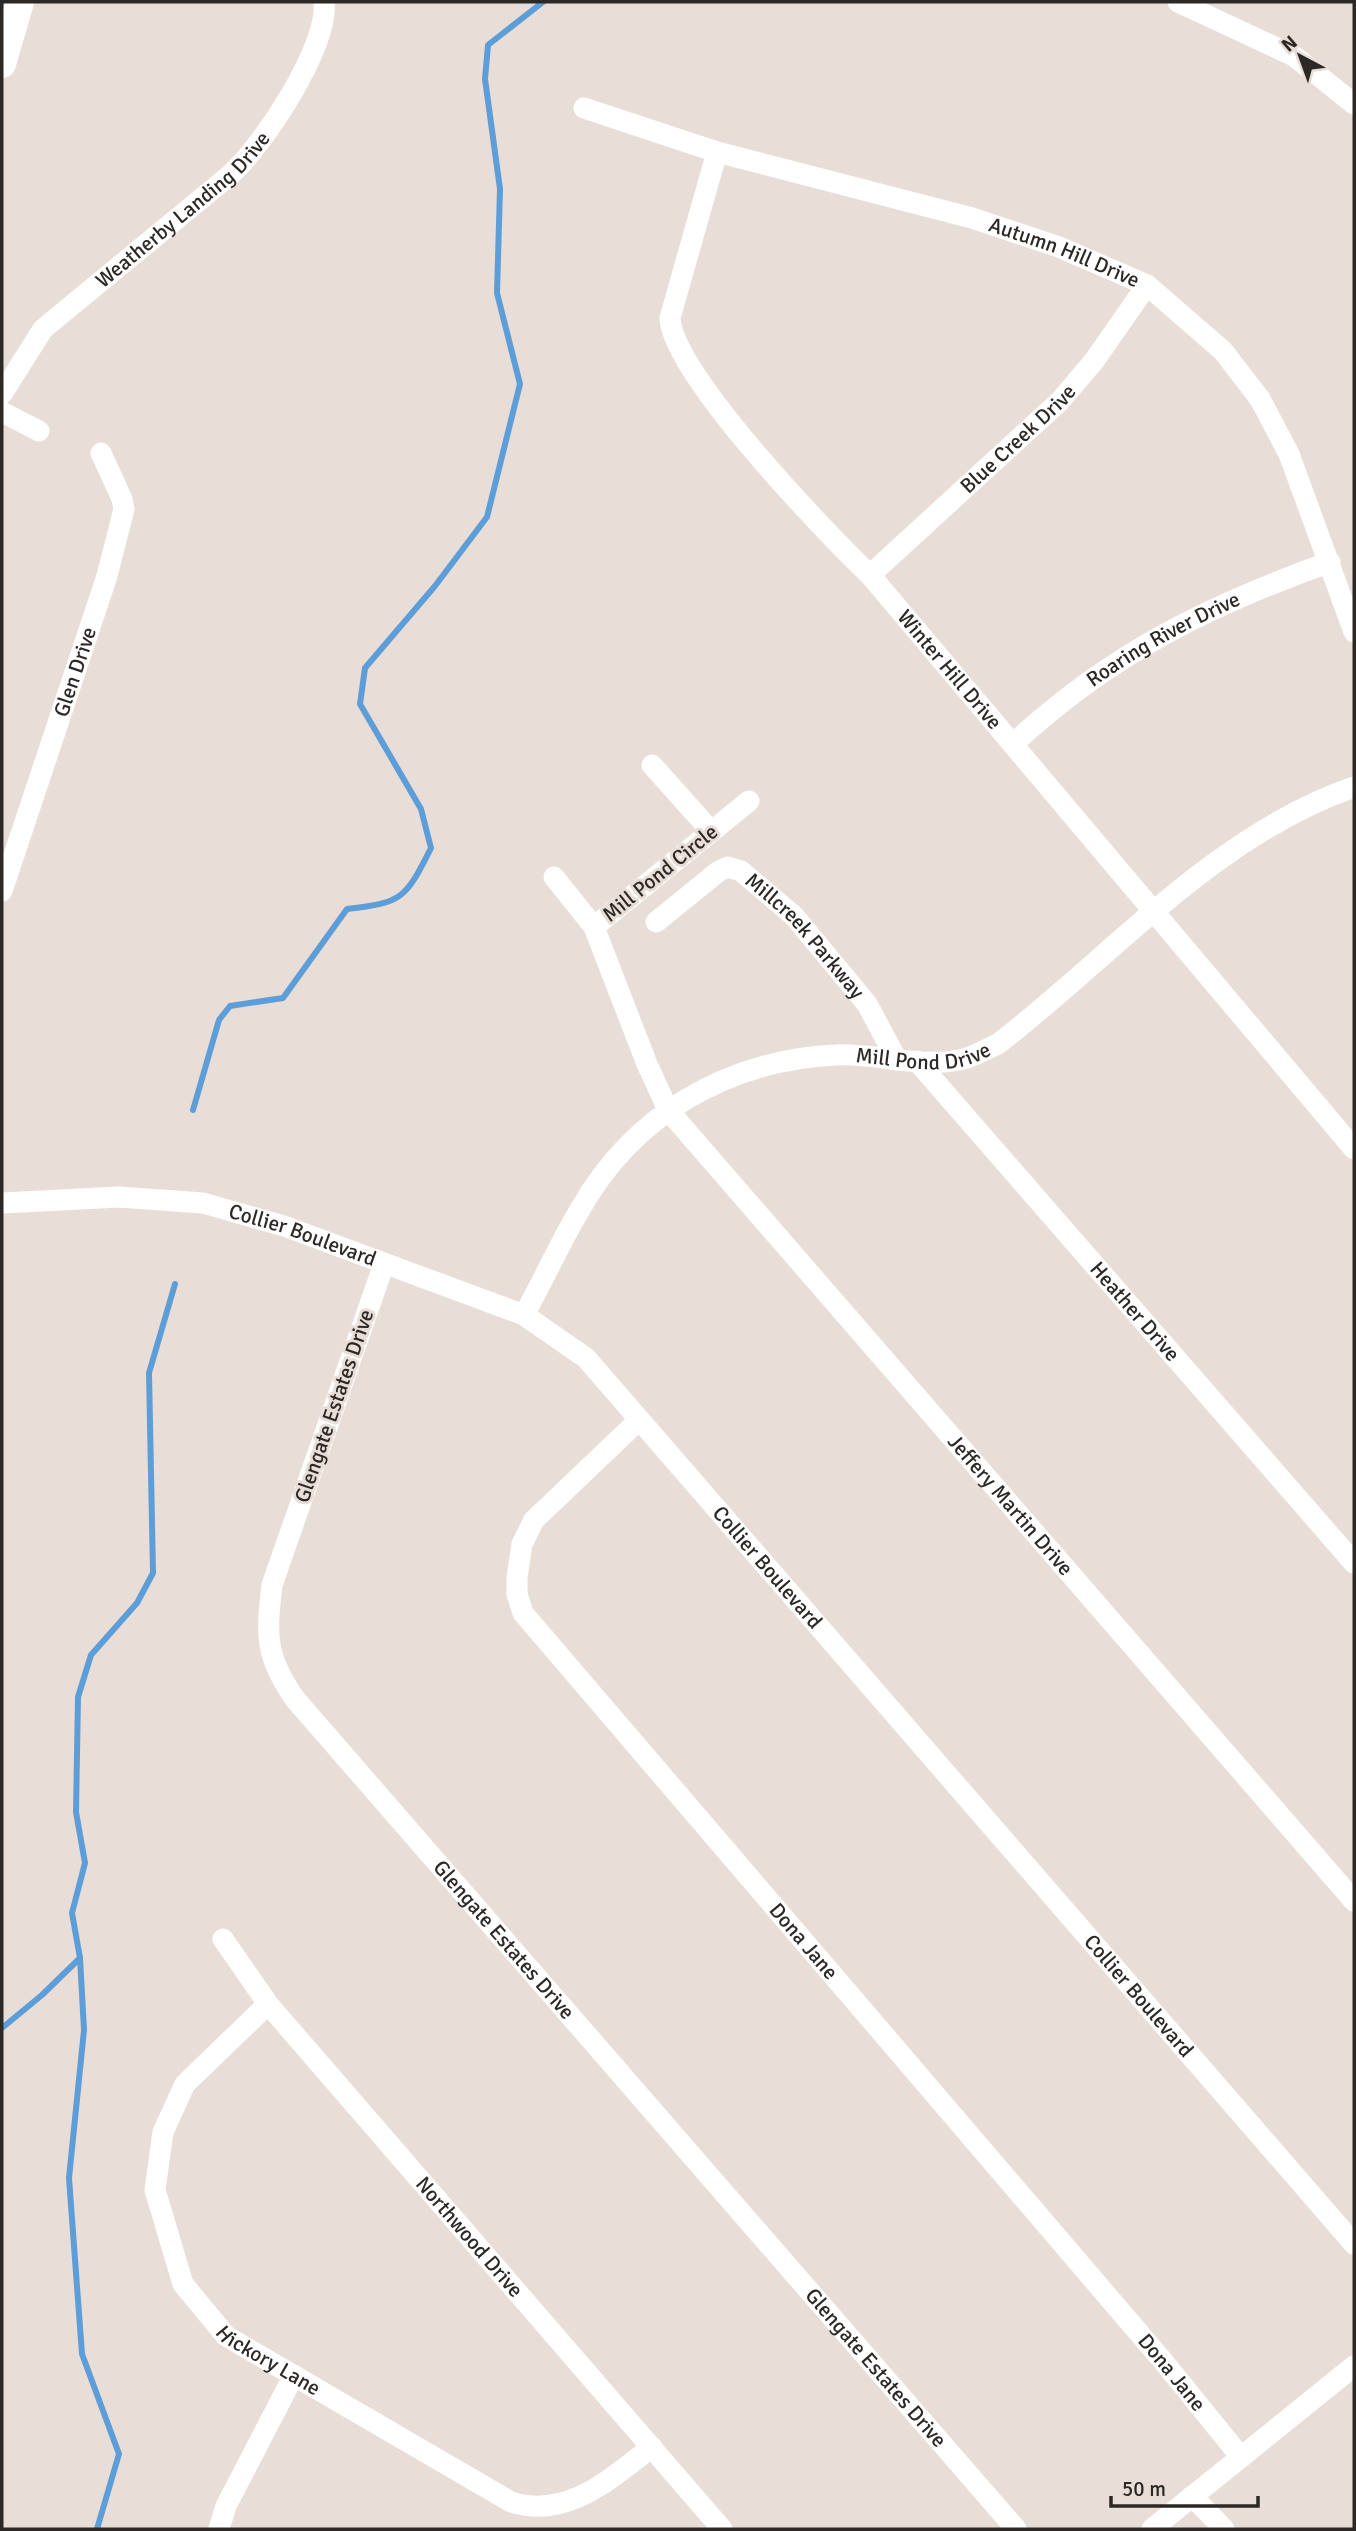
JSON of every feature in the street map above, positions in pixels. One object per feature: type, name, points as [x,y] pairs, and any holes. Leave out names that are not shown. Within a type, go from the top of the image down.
[{"type":"main road","points":[[2,64],[20,2]]},
{"type":"street","name":"Weatherby Landing Drive","points":[[2,394],[43,329],[230,175],[254,152],[310,58],[323,26],[324,2]]},
{"type":"street","points":[[1192,4],[1294,56],[1354,104]]},
{"type":"street","name":"Autumn Hill Drive","points":[[583,108],[718,152],[972,218],[1059,247],[1146,285],[1223,351],[1260,399],[1289,454],[1354,632]]},
{"type":"street","name":"Winter Hill Drive","points":[[718,152],[672,307],[671,331],[674,341],[720,409],[836,543],[870,575],[1354,1149]]},
{"type":"street","name":"Blue Creek Drive","points":[[870,575],[1060,401],[1094,361],[1146,285]]},
{"type":"street","points":[[2,412],[39,431]]},
{"type":"street","name":"Glen Drive","points":[[2,891],[107,576],[124,509],[101,453]]},
{"type":"street","name":"Roaring River Drive","points":[[1013,744],[1058,703],[1116,661],[1202,613],[1249,591],[1330,562]]},
{"type":"street","points":[[652,765],[711,831]]},
{"type":"street","name":"Mill Pond Drive","points":[[524,1315],[594,1187],[612,1165],[668,1110],[747,1069],[828,1055],[959,1060],[998,1044],[1055,1000],[1156,912],[1244,841],[1329,796],[1354,787]]},
{"type":"street","name":"Mill Pond Circle","points":[[668,1110],[647,1064],[594,927],[749,801]]},
{"type":"street","name":"Millcreek Parkway","points":[[656,922],[719,871],[728,867],[741,871],[794,916],[867,1004],[907,1060]]},
{"type":"street","points":[[554,877],[594,927]]},
{"type":"street","name":"Heather Drive","points":[[907,1060],[1354,1563]]},
{"type":"street","name":"Jeffery Martin Drive","points":[[668,1110],[1354,1901]]},
{"type":"street","name":"Collier Boulevard","points":[[2,1203],[118,1197],[203,1203],[284,1226],[524,1315],[586,1359],[1354,2244]]},
{"type":"street","name":"Glengate Estates Drive","points":[[384,1264],[272,1585],[267,1629],[274,1669],[295,1699],[1016,2529]]},
{"type":"street","name":"Dona Jane","points":[[639,1420],[534,1520],[522,1544],[517,1577],[517,1594],[523,1613],[1154,2351],[1240,2456]]},
{"type":"street","name":"Northwood Drive","points":[[223,1939],[268,2004],[722,2529]]},
{"type":"street","name":"Hickory Lane","points":[[268,2004],[186,2084],[163,2132],[155,2190],[183,2284],[226,2336],[511,2502],[530,2508],[550,2507],[590,2494],[652,2447]]},
{"type":"street","points":[[1152,2529],[1354,2366]]},
{"type":"street","points":[[219,2529],[226,2506],[294,2375]]},
{"type":"street","points":[[1192,2496],[1224,2529]]},
{"type":"waterway","points":[[193,1110],[219,1020],[230,1006],[283,998],[347,909],[381,904],[401,895],[415,877],[431,848],[421,809],[360,704],[365,668],[435,586],[487,517],[520,384],[497,293],[500,189],[485,79],[488,45],[543,2]]},
{"type":"waterway","points":[[97,2529],[119,2454],[82,2354],[69,2178],[84,2030],[80,1958],[72,1913],[85,1863],[76,1812],[78,1697],[91,1655],[137,1603],[153,1573],[149,1373],[175,1284]]},
{"type":"waterway","points":[[2,2028],[42,1995],[80,1958]]}]
